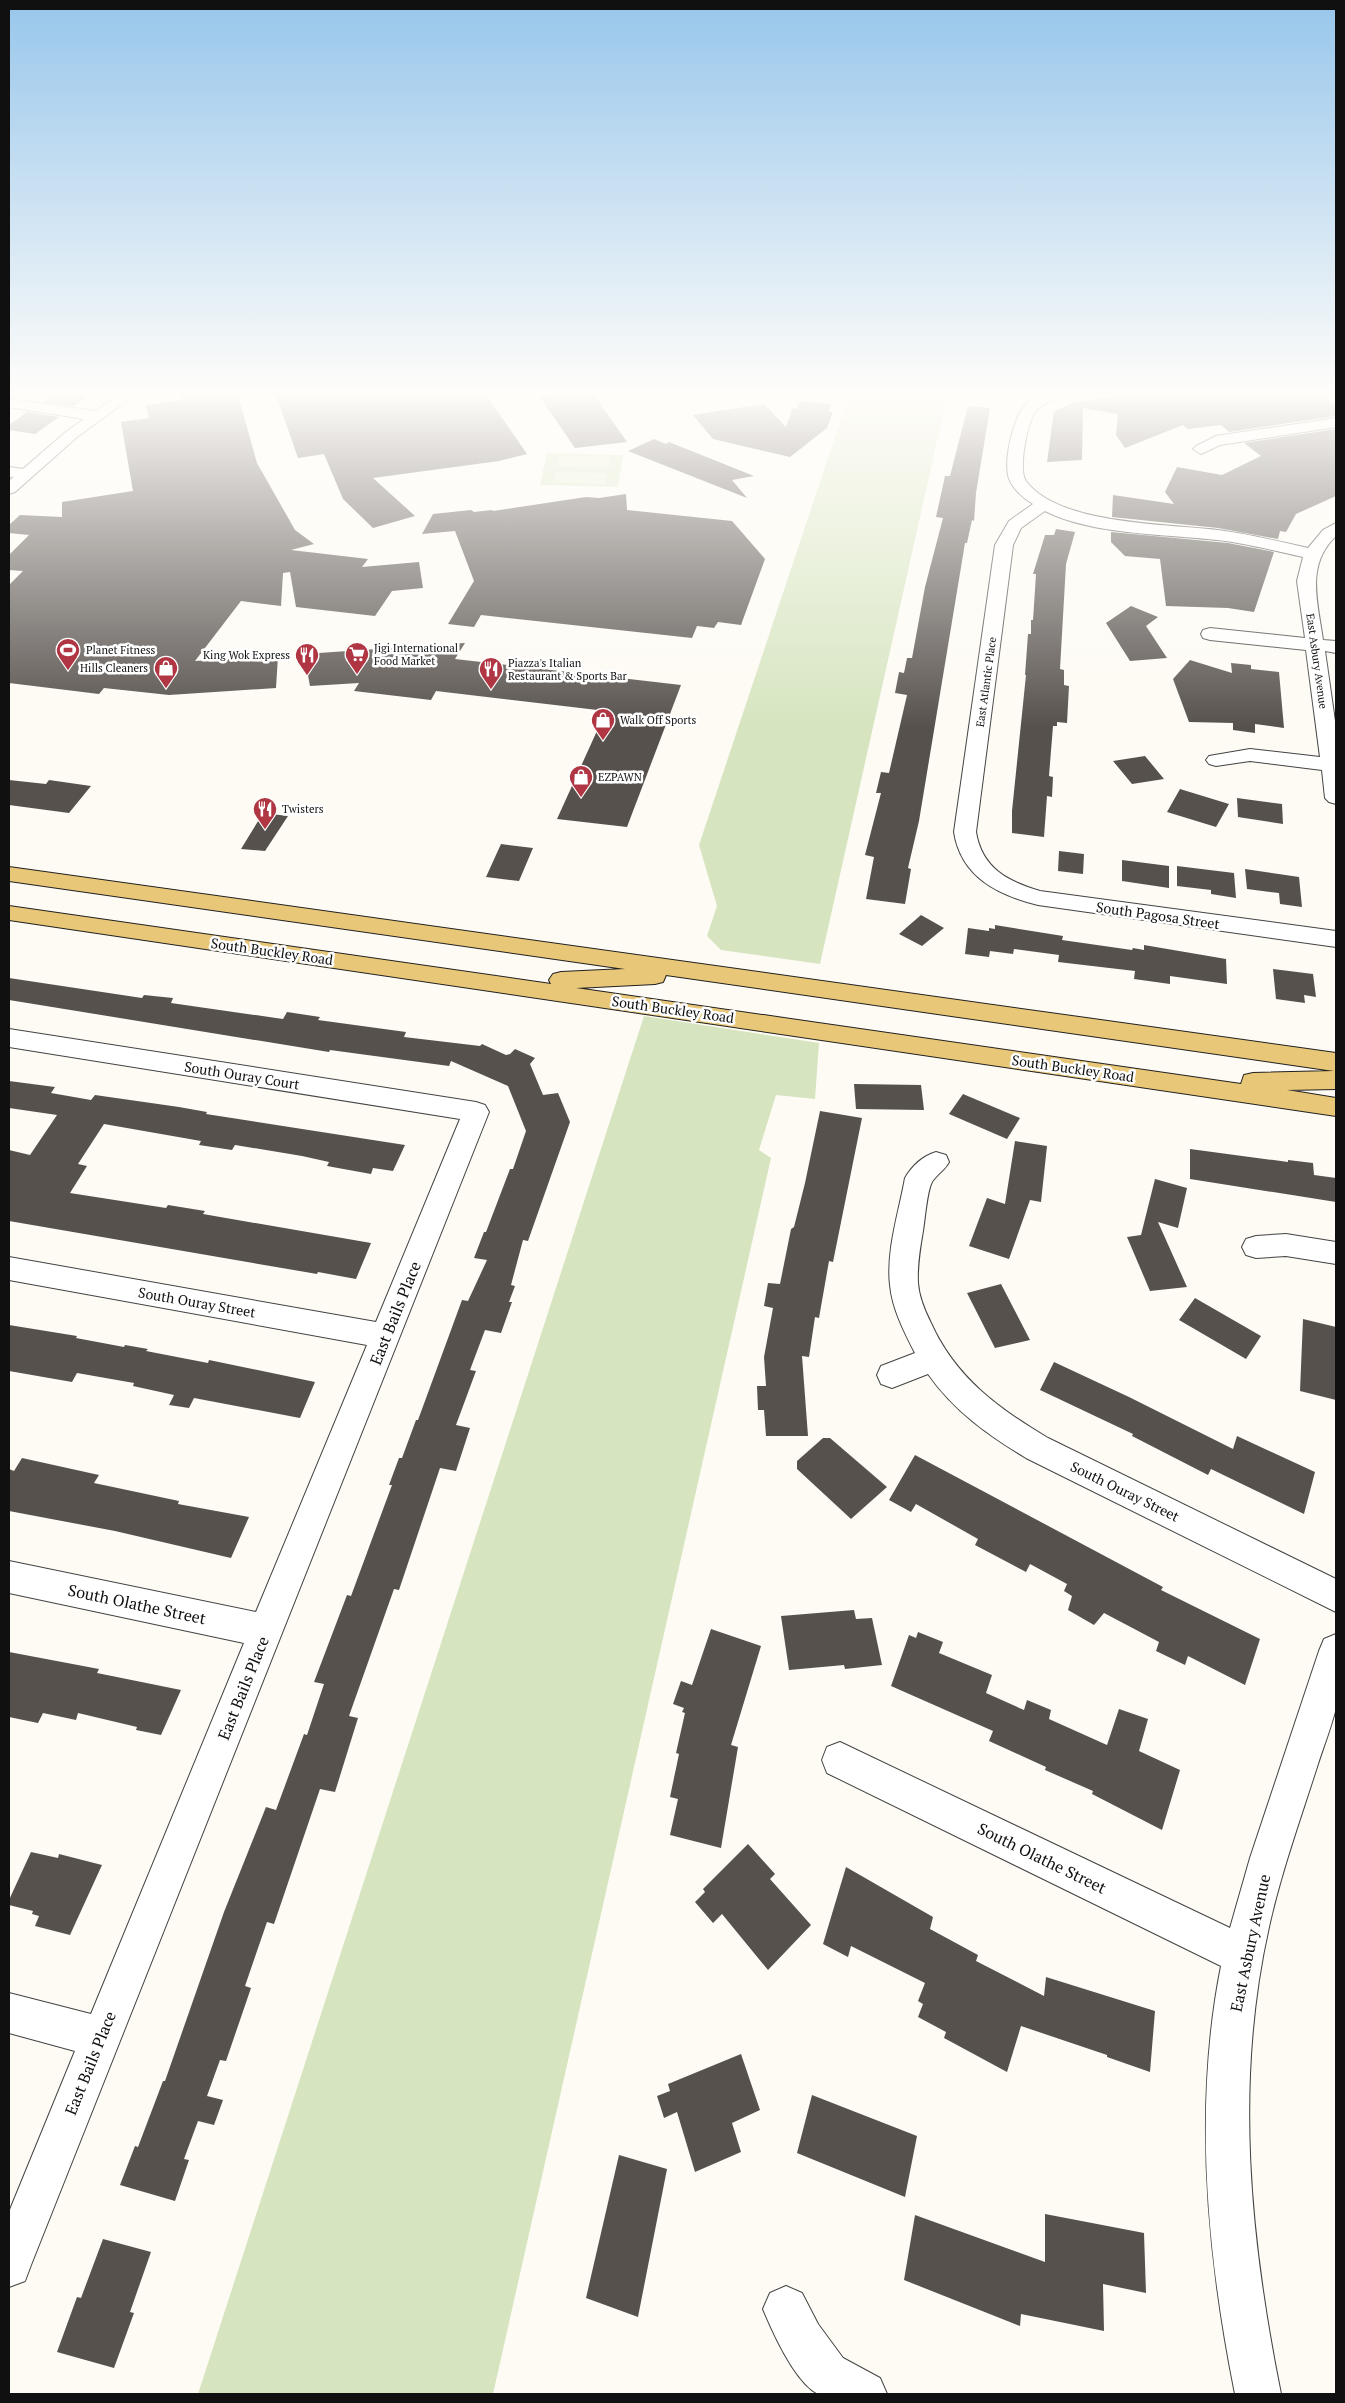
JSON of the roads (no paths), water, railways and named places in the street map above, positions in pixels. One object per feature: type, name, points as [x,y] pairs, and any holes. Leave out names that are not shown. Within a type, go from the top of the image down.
[{"type":"main road","points":[[9,874],[677,967],[1336,1062]]},
{"type":"main road","name":"South Buckley Road","points":[[9,913],[1336,1107]]},
{"type":"main road","points":[[482,981],[635,978],[660,975],[677,967]]},
{"type":"main road","points":[[1181,1084],[1336,1080]]},
{"type":"street","points":[[1046,504],[1072,515],[1093,520],[1241,539],[1312,554],[1327,535],[1336,528]]},
{"type":"street","name":"East Atlantic Place","points":[[985,873],[974,861],[968,849],[965,832],[1004,544],[1014,524],[1046,504]]},
{"type":"street","name":"East Asbury Avenue","points":[[1312,554],[1307,568],[1306,581],[1334,765],[1336,798]]},
{"type":"street","points":[[1210,634],[1336,648]]},
{"type":"street","points":[[1216,760],[1250,755],[1334,765]]},
{"type":"street","name":"South Pagosa Street","points":[[985,873],[1019,893],[1038,898],[1336,939]]},
{"type":"street","name":"South Ouray Court","points":[[9,1038],[476,1112]]},
{"type":"street","name":"East Bails Place","points":[[9,2264],[476,1112]]},
{"type":"street","name":"South Ouray Street","points":[[936,1162],[919,1178],[904,1257],[904,1284],[911,1312],[934,1359],[950,1381],[975,1406],[1004,1428],[1037,1448],[1336,1596]]},
{"type":"street","points":[[1256,1247],[1286,1245],[1336,1253]]},
{"type":"street","name":"South Ouray Street","points":[[9,1268],[385,1336]]},
{"type":"street","points":[[892,1375],[934,1359]]},
{"type":"street","name":"South Olathe Street","points":[[9,1577],[266,1631]]},
{"type":"street","name":"East Asbury Avenue","points":[[1258,2394],[1246,2334],[1231,2224],[1227,2124],[1228,2077],[1237,1990],[1262,1881],[1336,1651]]},
{"type":"street","name":"South Olathe Street","points":[[840,1760],[1244,1956]]},
{"type":"street","points":[[9,2013],[101,2037]]},
{"type":"street","points":[[786,2308],[802,2340],[827,2374],[864,2394]]},
{"type":"place","name":"Planet Fitness","points":[[68,671]]},
{"type":"place","name":"Jigi International Food Market","points":[[357,675]]},
{"type":"place","name":"King Wok Express","points":[[307,676]]},
{"type":"place","name":"Hills Cleaners","points":[[166,689]]},
{"type":"place","name":"Piazza's Italian Restaurant & Sports Bar","points":[[491,690]]},
{"type":"place","name":"Walk Off Sports","points":[[603,741]]},
{"type":"place","name":"EZPAWN","points":[[581,798]]},
{"type":"place","name":"Twisters","points":[[265,830]]}]
